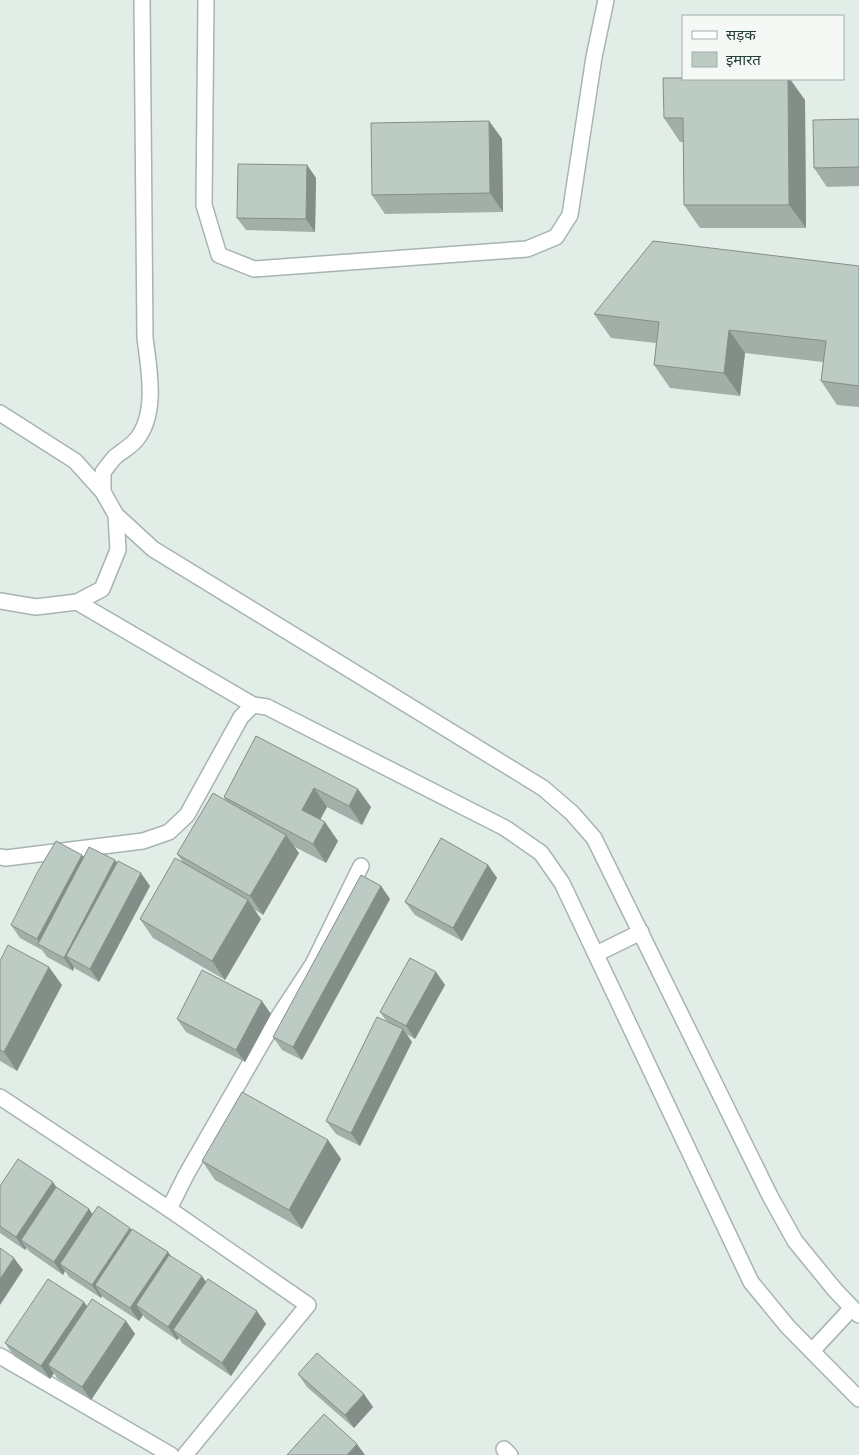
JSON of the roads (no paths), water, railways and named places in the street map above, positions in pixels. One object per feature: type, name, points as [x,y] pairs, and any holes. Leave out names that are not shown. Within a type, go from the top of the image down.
[{"type":"street","points":[[103,492],[103,472],[115,457],[135,441],[144,429],[148,415],[151,384],[145,338],[142,0]]},
{"type":"street","points":[[206,0],[204,205],[219,255],[254,269],[527,249],[556,237],[570,214],[594,57],[606,0]]},
{"type":"street","points":[[0,413],[75,460],[103,492],[116,516],[153,549],[543,788],[572,813],[594,838],[770,1196],[795,1241],[835,1290],[856,1311],[812,1351]]},
{"type":"street","points":[[0,601],[36,607],[77,602],[102,590],[118,550],[116,516]]},
{"type":"street","points":[[77,602],[253,705],[268,706],[505,828],[541,853],[562,883],[751,1282],[788,1328],[859,1399]]},
{"type":"street","points":[[0,857],[6,858],[143,841],[169,832],[187,815],[241,717],[253,705]]},
{"type":"street","points":[[169,1209],[186,1175],[264,1039],[313,964],[361,866]]},
{"type":"street","points":[[596,954],[640,932]]},
{"type":"street","points":[[0,1097],[169,1209],[308,1305],[185,1455]]},
{"type":"street","points":[[0,1356],[171,1455]]}]
